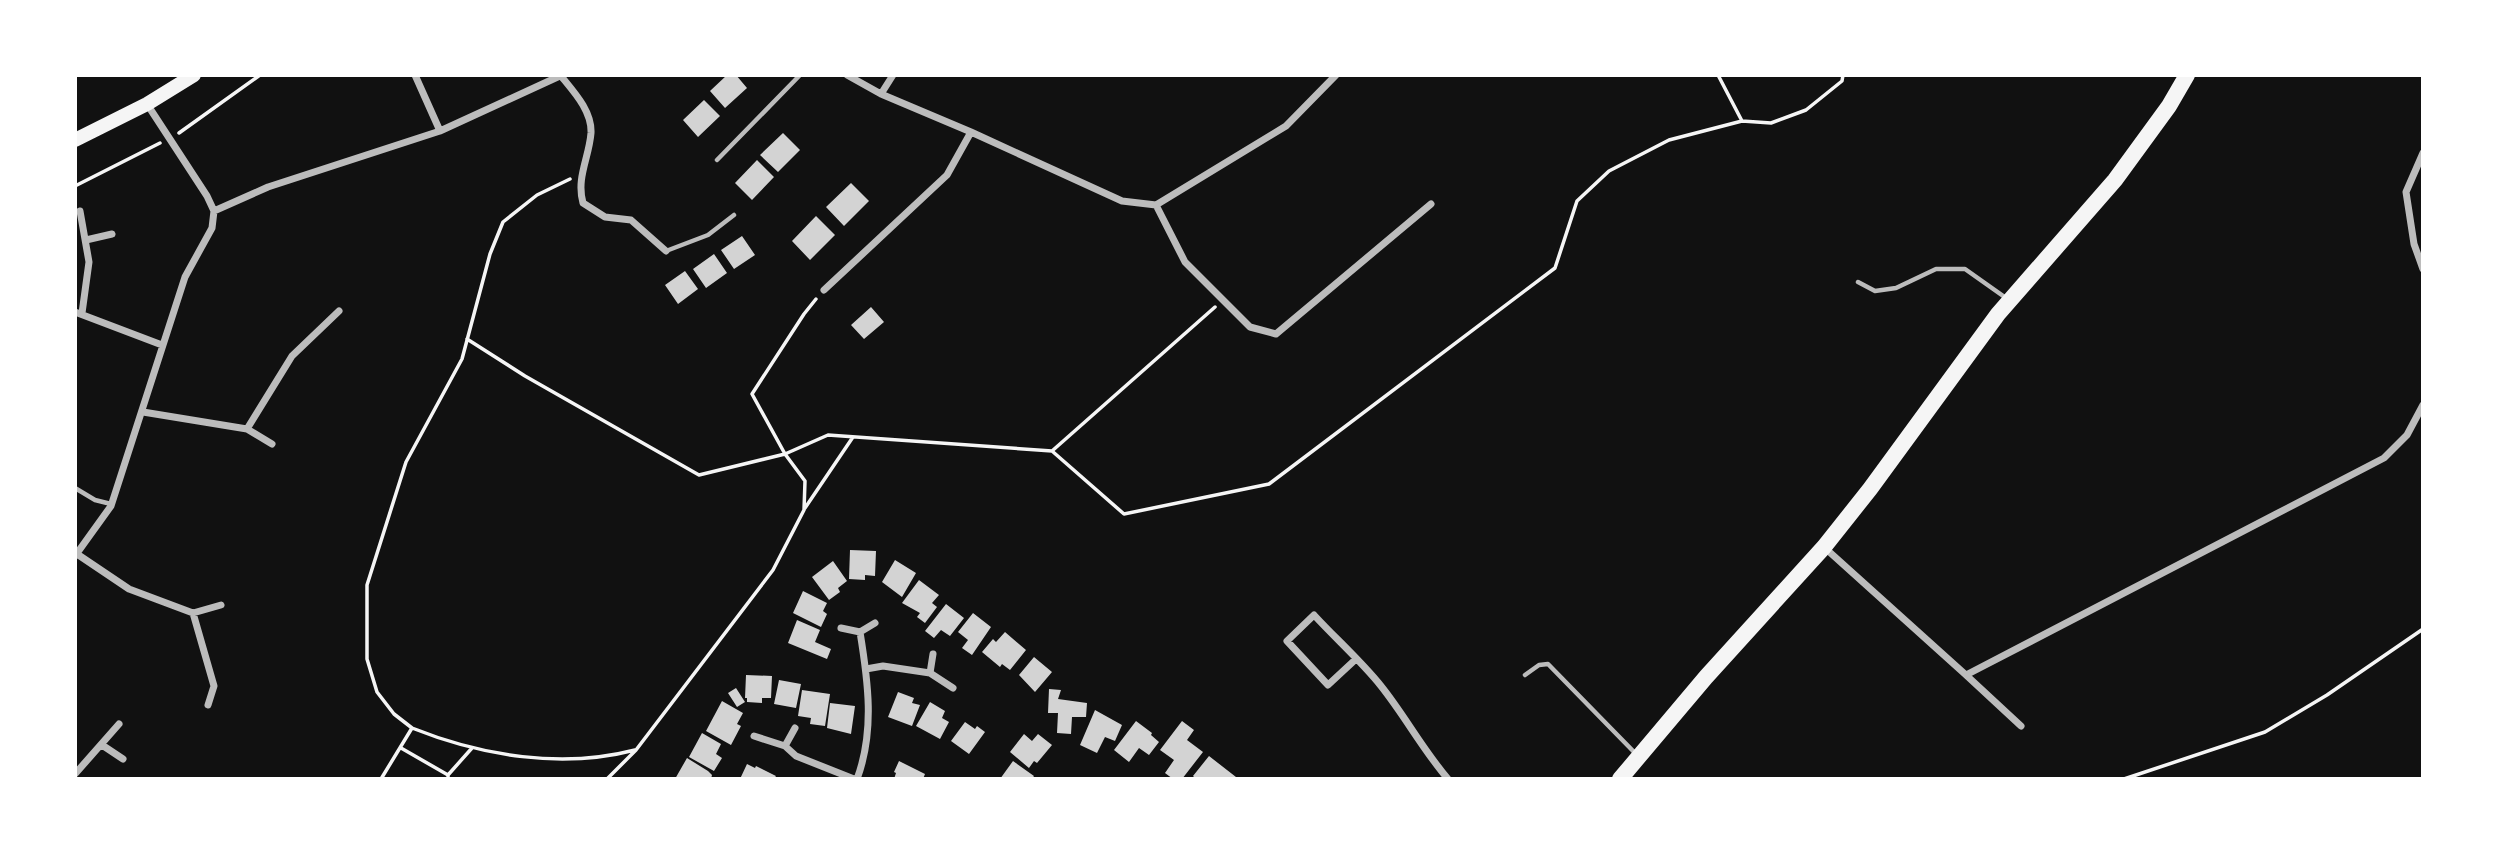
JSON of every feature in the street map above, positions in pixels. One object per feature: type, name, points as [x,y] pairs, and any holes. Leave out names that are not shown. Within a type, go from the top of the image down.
[{"type":"highway","points":[[1620,779],[1706,677],[1824,548],[2009,301],[2115,180],[2169,106],[2187,75]]},
{"type":"main road","points":[[75,139],[147,104],[194,75]]},
{"type":"street","points":[[415,75],[440,131]]},
{"type":"street","points":[[848,75],[881,94],[1122,201],[1156,205],[1286,126],[1336,75]]},
{"type":"street","points":[[881,94],[894,75]]},
{"type":"street","points":[[214,211],[268,187],[440,131],[562,76],[583,103],[592,131],[579,189],[583,203],[605,217],[631,220],[666,251]]},
{"type":"street","points":[[147,104],[207,196],[214,211],[212,228],[185,277],[112,505],[76,555],[129,589],[193,613],[221,605]]},
{"type":"street","points":[[824,290],[947,175],[971,132]]},
{"type":"street","points":[[2423,153],[2406,192],[2414,244],[2423,268]]},
{"type":"street","points":[[1156,205],[1185,262],[1250,327],[1276,334],[1431,204]]},
{"type":"street","points":[[80,211],[89,262],[78,313],[162,345]]},
{"type":"street","points":[[86,240],[112,234]]},
{"type":"street","points":[[247,429],[292,356],[339,311]]},
{"type":"street","points":[[1966,675],[2384,458],[2407,435],[2423,405]]},
{"type":"street","points":[[143,412],[247,429],[272,444]]},
{"type":"street","points":[[1824,548],[2021,726]]},
{"type":"street","points":[[193,613],[214,686],[208,705]]},
{"type":"street","points":[[1356,659],[1328,685],[1287,641],[1314,615],[1379,683],[1448,779]]},
{"type":"street","points":[[841,628],[860,632],[875,623]]},
{"type":"street","points":[[754,736],[785,746],[796,756],[856,779],[869,729],[866,669],[860,632]]},
{"type":"street","points":[[930,673],[933,654]]},
{"type":"street","points":[[866,669],[883,666],[930,673],[953,688]]},
{"type":"street","points":[[75,774],[119,724]]},
{"type":"street","points":[[785,746],[794,728]]},
{"type":"street","points":[[102,745],[123,759]]},
{"type":"lane","points":[[717,160],[800,75]]},
{"type":"lane","points":[[666,251],[708,235],[734,215]]},
{"type":"lane","points":[[1858,282],[1875,291],[1896,288],[1936,268],[1965,269],[2009,301]]},
{"type":"lane","points":[[75,488],[95,500],[112,505]]},
{"type":"lane","points":[[1525,675],[1539,665],[1548,664],[1638,756]]},
{"type":"path","points":[[1718,75],[1742,121]]},
{"type":"path","points":[[467,339],[525,376],[699,475],[785,454],[828,435],[1052,452],[1124,514],[1269,484],[1555,268],[1577,201],[1609,171],[1669,140],[1742,121],[1771,123],[1805,110],[1842,81],[1843,75]]},
{"type":"path","points":[[581,177],[565,180],[537,195],[503,222],[490,254],[462,359],[406,462],[367,585],[367,659],[377,692],[394,714],[412,728],[443,741],[562,761],[608,757],[636,750]]},
{"type":"path","points":[[804,510],[805,481],[785,454],[752,394],[804,314],[824,290]]},
{"type":"path","points":[[1052,452],[1223,300]]},
{"type":"path","points":[[607,779],[636,750],[773,570],[804,510],[853,437]]},
{"type":"path","points":[[2124,779],[2265,732],[2327,695],[2423,629]]},
{"type":"path","points":[[381,779],[412,728]]},
{"type":"path","points":[[401,748],[448,777],[472,748]]},
{"type":"building","points":[[727,75],[736,75],[747,88],[725,108],[710,91]]},
{"type":"building","points":[[704,100],[720,116],[698,137],[683,120]]},
{"type":"building","points":[[783,133],[800,150],[778,172],[760,155]]},
{"type":"building","points":[[757,160],[774,177],[752,200],[735,183]]},
{"type":"building","points":[[851,183],[869,201],[844,226],[826,207]]},
{"type":"building","points":[[816,216],[835,235],[810,260],[792,241]]},
{"type":"building","points":[[742,236],[755,255],[734,269],[721,250]]},
{"type":"building","points":[[714,254],[727,273],[706,288],[693,269]]},
{"type":"building","points":[[685,271],[698,289],[678,304],[665,285]]},
{"type":"building","points":[[871,307],[884,322],[864,339],[851,325]]},
{"type":"building","points":[[850,550],[876,551],[875,576],[865,575],[865,580],[849,579]]},
{"type":"building","points":[[895,560],[916,573],[902,597],[882,582]]},
{"type":"building","points":[[833,561],[847,581],[838,588],[840,592],[829,600],[812,577]]},
{"type":"building","points":[[919,580],[939,595],[932,603],[937,607],[925,623],[917,617],[920,613],[902,603]]},
{"type":"building","points":[[803,591],[827,603],[823,611],[827,614],[821,627],[793,613]]},
{"type":"building","points":[[946,604],[964,618],[950,636],[941,630],[934,638],[925,631]]},
{"type":"building","points":[[973,613],[991,627],[972,655],[962,648],[968,640],[958,632]]},
{"type":"building","points":[[797,620],[820,630],[815,642],[831,649],[827,659],[788,643]]},
{"type":"building","points":[[1005,632],[1026,650],[1010,670],[1002,664],[1000,667],[982,652],[993,639],[996,642]]},
{"type":"building","points":[[1034,657],[1052,672],[1035,692],[1019,675]]},
{"type":"building","points":[[746,675],[772,676],[771,698],[762,698],[762,703],[747,702]]},
{"type":"building","points":[[779,680],[801,684],[796,708],[774,704]]},
{"type":"building","points":[[736,688],[745,702],[737,707],[728,693]]},
{"type":"building","points":[[1049,689],[1061,690],[1058,699],[1087,703],[1086,717],[1072,717],[1071,734],[1057,733],[1058,713],[1048,713]]},
{"type":"building","points":[[802,690],[830,694],[825,726],[810,724],[811,718],[798,716]]},
{"type":"building","points":[[898,692],[914,698],[912,703],[920,705],[912,726],[888,717]]},
{"type":"building","points":[[722,701],[743,713],[737,724],[741,726],[731,745],[706,731]]},
{"type":"building","points":[[930,702],[945,711],[942,718],[949,722],[940,739],[916,726]]},
{"type":"building","points":[[830,703],[855,706],[851,734],[827,728]]},
{"type":"building","points":[[1095,710],[1122,725],[1115,741],[1105,737],[1097,753],[1080,745]]},
{"type":"building","points":[[1136,721],[1159,742],[1149,755],[1139,748],[1129,762],[1114,750]]},
{"type":"building","points":[[1182,721],[1194,730],[1187,740],[1203,752],[1182,779],[1173,779],[1165,773],[1174,760],[1160,750]]},
{"type":"building","points":[[965,722],[985,732],[969,754],[951,741]]},
{"type":"building","points":[[702,733],[721,744],[716,754],[722,758],[714,771],[689,757]]},
{"type":"building","points":[[1024,734],[1032,741],[1038,734],[1052,745],[1037,763],[1034,761],[1029,768],[1010,752]]},
{"type":"building","points":[[1209,756],[1236,777],[1235,779],[1196,779],[1193,776]]},
{"type":"building","points":[[687,758],[708,771],[712,775],[711,779],[675,779]]},
{"type":"building","points":[[899,761],[925,774],[923,779],[894,779]]},
{"type":"building","points":[[1013,761],[1034,776],[1032,779],[1000,779]]},
{"type":"building","points":[[747,764],[776,776],[774,779],[740,779]]}]
